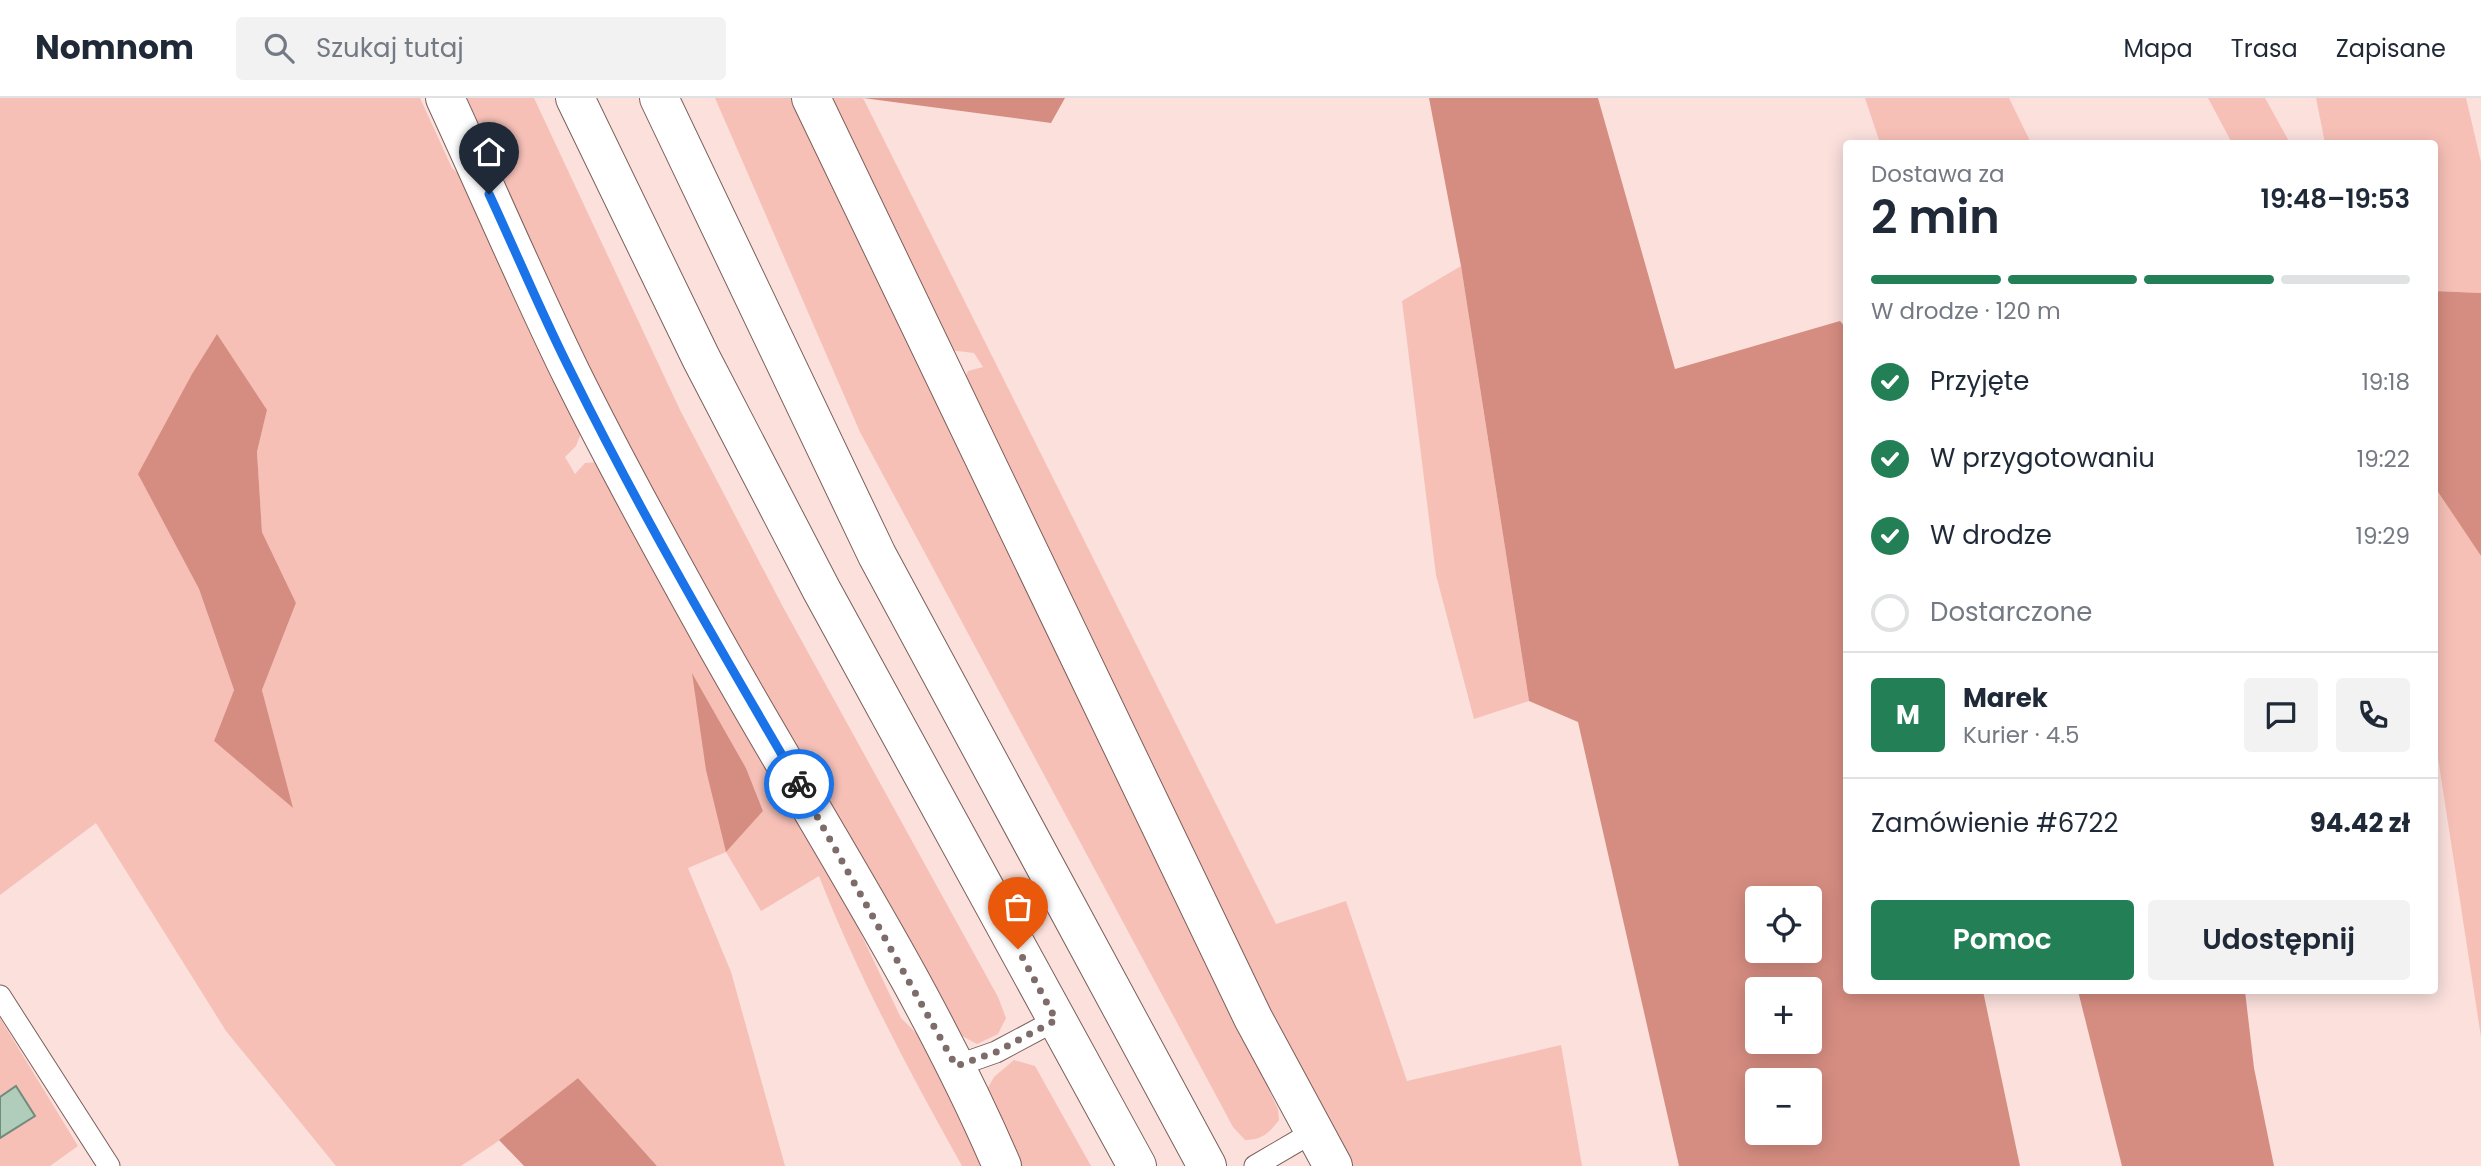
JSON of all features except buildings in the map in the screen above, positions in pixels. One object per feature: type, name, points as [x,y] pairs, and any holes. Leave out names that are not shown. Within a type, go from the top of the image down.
[{"type":"main road","points":[[445,98],[570,371],[607,442],[703,621],[847,866],[956,1066],[1002,1166]]},
{"type":"main road","points":[[575,98],[701,358],[821,589],[1137,1166]]},
{"type":"main road","points":[[659,98],[877,555],[1208,1166]]},
{"type":"main road","points":[[811,98],[1252,1018],[1333,1166]]},
{"type":"lane","points":[[0,996],[109,1166]]},
{"type":"lane","points":[[956,1066],[996,1052],[1056,1020]]},
{"type":"lane","points":[[1255,1166],[1313,1132]]},
{"type":"shaded area","points":[[0,98],[420,98],[452,168],[469,183],[582,431],[576,446],[565,457],[575,474],[585,463],[599,462],[832,873],[901,1018],[924,1041],[981,1166],[962,1166],[886,1024],[819,876],[761,911],[726,852],[688,868],[731,972],[785,1166],[657,1166],[578,1078],[500,1140],[461,1166],[336,1166],[226,1031],[96,823],[0,895]],"holes":[[[267,410],[257,452],[262,532],[296,603],[262,690],[292,807],[214,741],[234,690],[199,589],[139,474]],[[693,675],[746,768],[763,811],[726,851]]]},
{"type":"shaded area","points":[[467,98],[534,98],[680,410],[783,607],[998,997],[1006,1018],[998,1034],[977,1044],[953,1031],[782,720],[676,538],[572,339]]},
{"type":"shaded area","points":[[715,98],[793,98],[1278,1109],[1279,1120],[1261,1137],[1245,1140],[1233,1127],[860,432]]},
{"type":"shaded area","points":[[831,98],[863,98],[1276,924],[1346,901],[1407,1081],[1561,1045],[1582,1166],[1352,1166],[1335,1138],[1235,941],[1083,618],[962,383],[968,371],[983,367],[974,353],[949,350]]},
{"type":"shaded area","points":[[863,98],[1065,98],[1051,123]]},
{"type":"shaded area","points":[[1429,98],[1598,98],[1675,369],[1840,321],[1843,324],[1843,994],[1984,994],[2020,1166],[1679,1166],[1578,722],[1529,701],[1461,266]]},
{"type":"shaded area","points":[[1865,98],[2009,98],[2030,140],[1879,140]]},
{"type":"shaded area","points":[[2208,98],[2265,98],[2288,140],[2230,140]]},
{"type":"shaded area","points":[[2316,98],[2466,98],[2481,162],[2481,293],[2438,291],[2438,140],[2324,140]]},
{"type":"shaded area","points":[[1461,266],[1529,701],[1474,719],[1436,575],[1402,301]]},
{"type":"shaded area","points":[[2438,291],[2481,293],[2481,556],[2438,492]]},
{"type":"shaded area","points":[[217,334],[267,410],[257,452],[262,532],[296,603],[262,690],[293,808],[214,741],[234,690],[199,589],[138,474],[192,374]]},
{"type":"shaded area","points":[[2438,492],[2481,556],[2481,1037],[2438,758]]},
{"type":"shaded area","points":[[692,673],[746,768],[763,811],[726,852],[706,770]]},
{"type":"shaded area","points":[[2079,994],[2245,994],[2254,1068],[2274,1166],[2122,1166]]},
{"type":"shaded area","points":[[0,1018],[78,1146],[50,1166],[0,1166]]},
{"type":"shaded area","points":[[1014,1060],[1035,1066],[1091,1166],[1014,1166],[985,1093],[994,1077]]},
{"type":"shaded area","points":[[578,1078],[657,1166],[524,1166],[499,1140]]},
{"type":"way so far","points":[[799,784],[956,1066],[996,1052],[1056,1020],[1018,949]]},
{"type":"route","points":[[489,194],[570,371],[607,442],[703,621],[799,784]]}]
